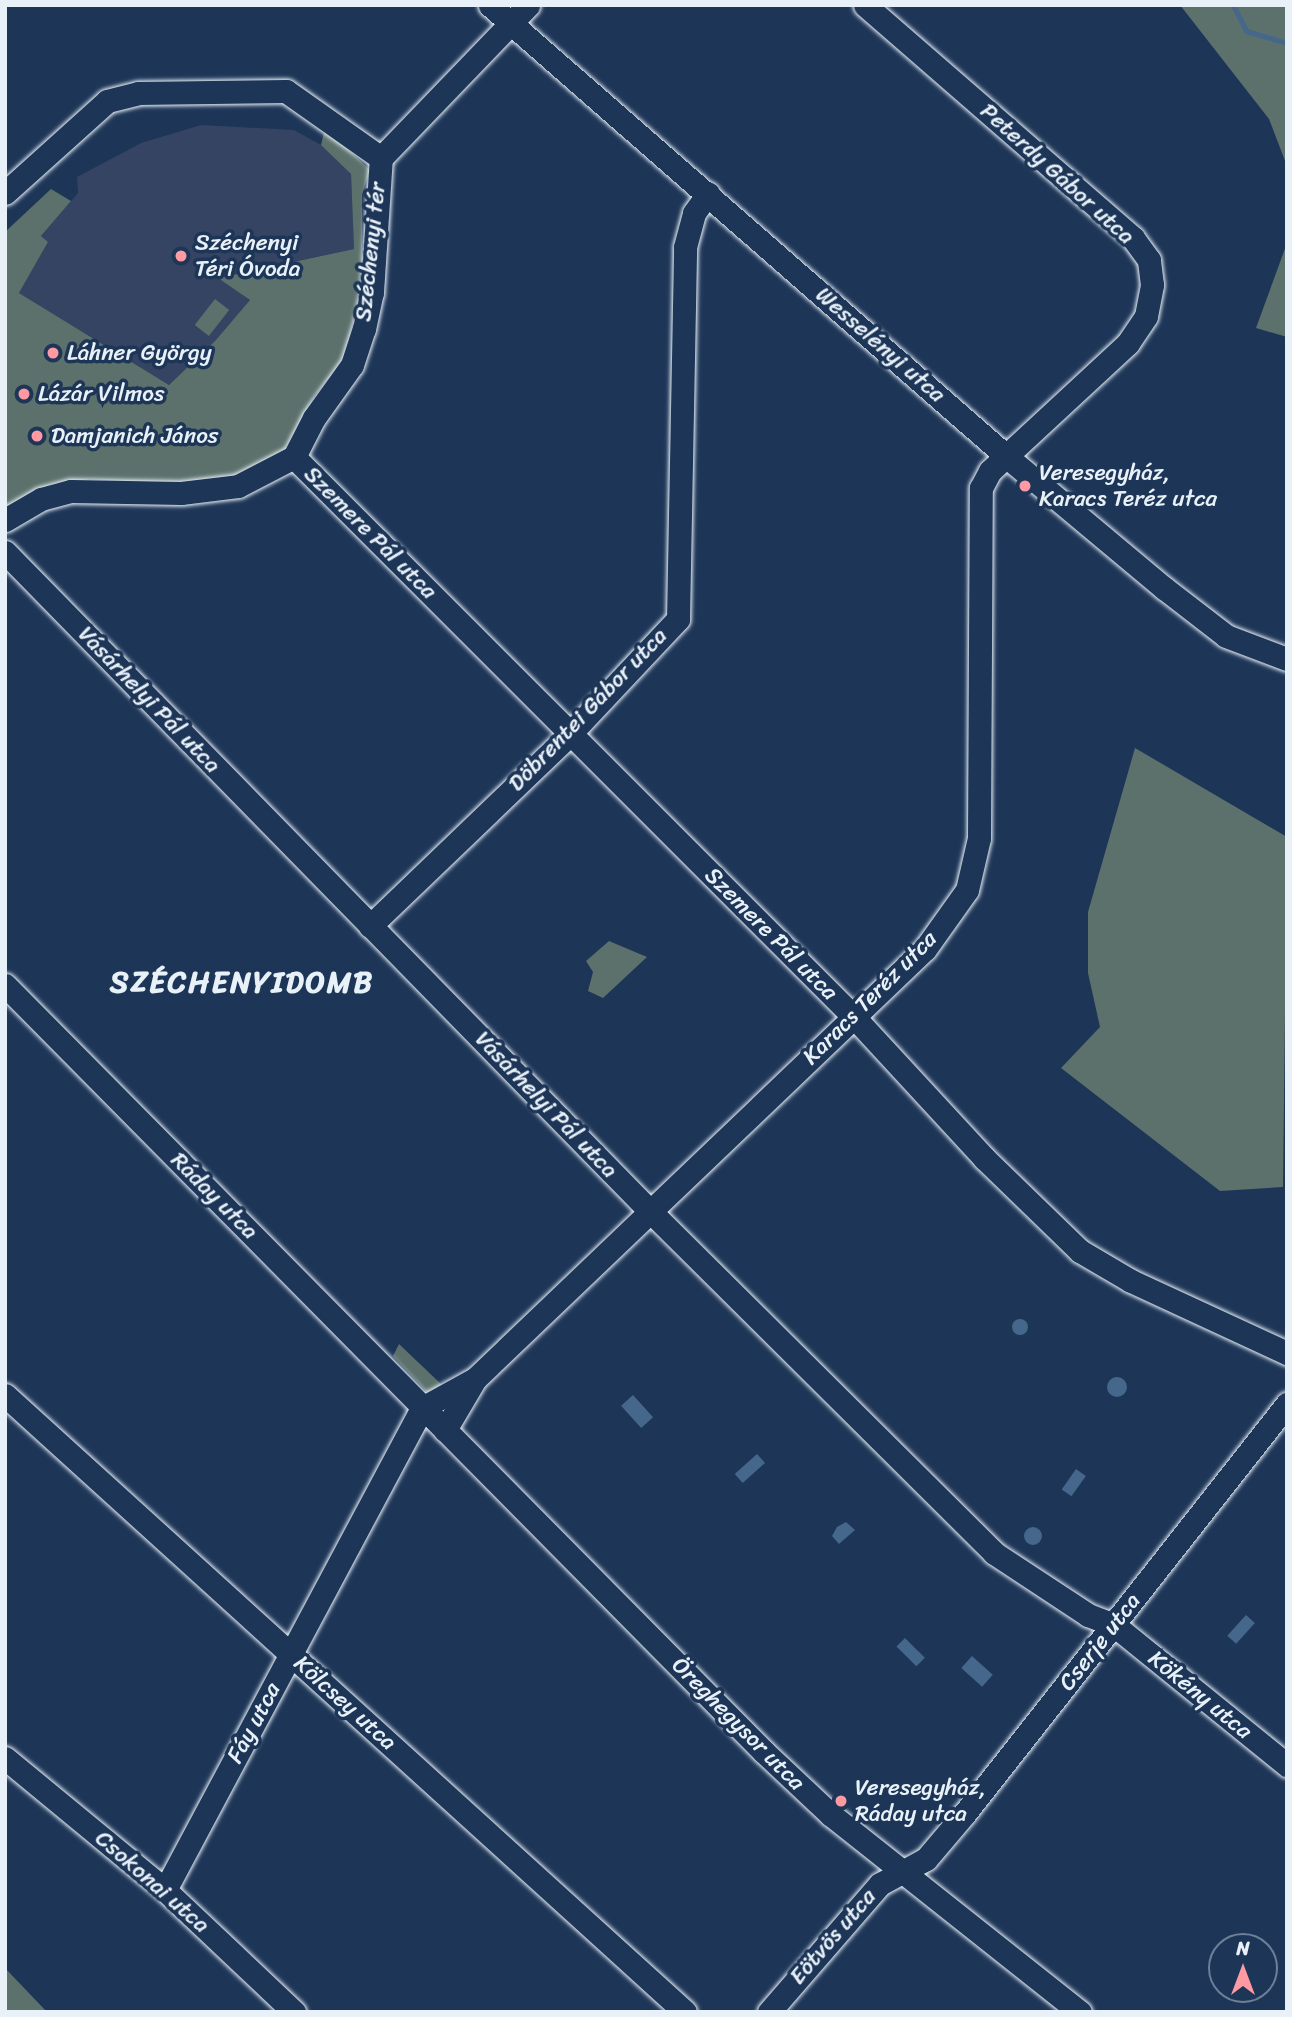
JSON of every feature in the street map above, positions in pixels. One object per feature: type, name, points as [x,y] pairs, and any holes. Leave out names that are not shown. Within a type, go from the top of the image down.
[{"type":"street","name":"Wesselényi utca","points":[[491,5],[510,25],[708,194],[1006,456],[1226,636],[1287,659]]},
{"type":"street","points":[[381,158],[528,5]]},
{"type":"street","name":"Peterdy Gábor utca","points":[[865,5],[1133,238],[1149,260],[1152,285],[1146,316],[1128,343],[1006,456]]},
{"type":"street","name":"Széchenyi tér","points":[[5,193],[107,101],[138,93],[286,91],[381,158],[372,292],[364,329],[352,365],[314,418],[294,457]]},
{"type":"street","name":"Döbrentei Gábor utca","points":[[370,926],[570,734],[678,619],[685,247],[694,213],[708,194]]},
{"type":"street","name":"Karacs Teréz utca","points":[[445,1430],[475,1379],[925,949],[967,890],[979,825],[978,506],[990,471],[1006,456]]},
{"type":"street","points":[[5,520],[41,499],[71,491],[181,493],[238,486],[294,457]]},
{"type":"street","name":"Szemere Pál utca","points":[[294,457],[854,1017],[992,1167],[1080,1251],[1131,1281],[1287,1353]]},
{"type":"street","name":"Vásárhelyi Pál utca","points":[[5,552],[649,1210],[994,1553],[1088,1615],[1114,1625]]},
{"type":"street","name":"Ráday utca","points":[[5,985],[422,1408]]},
{"type":"street","name":"Karacs Teréz utca","points":[[422,1408],[475,1379]]},
{"type":"street","name":"Kölcsey utca","points":[[5,1395],[685,2012]]},
{"type":"street","name":"Cserje utca","points":[[903,1869],[926,1859],[950,1832],[1287,1404]]},
{"type":"street","name":"Öreghegysor utca","points":[[422,1408],[764,1752],[830,1814],[903,1869],[1080,2012]]},
{"type":"street","name":"Fáy utca","points":[[165,1890],[422,1408]]},
{"type":"street","name":"Kökény utca","points":[[1114,1625],[1287,1765]]},
{"type":"street","name":"Csokonai utca","points":[[5,1758],[165,1890],[294,2012]]},
{"type":"street","name":"Eötvös utca","points":[[769,2012],[880,1884],[903,1869]]},
{"type":"shaded area","name":"Széchenyi Téri Óvoda","points":[[201,125],[294,130],[330,150],[351,174],[354,249],[219,277],[250,300],[215,341],[169,385],[19,293],[48,242],[41,236],[78,193],[77,177],[141,143]]},
{"type":"shaded area","points":[[1017,1319],[1023,1319],[1028,1327],[1026,1333],[1017,1335],[1012,1330],[1012,1324]]},
{"type":"shaded area","points":[[1117,1377],[1124,1380],[1127,1387],[1124,1394],[1117,1397],[1110,1394],[1107,1387],[1110,1380]]},
{"type":"shaded area","points":[[633,1395],[653,1417],[641,1428],[621,1406]]},
{"type":"shaded area","points":[[757,1454],[765,1463],[743,1483],[735,1474]]},
{"type":"shaded area","points":[[1076,1469],[1086,1476],[1071,1496],[1062,1489]]},
{"type":"shaded area","points":[[846,1522],[855,1530],[839,1544],[832,1536],[837,1527]]},
{"type":"shaded area","points":[[1033,1527],[1039,1530],[1042,1536],[1039,1542],[1033,1545],[1027,1542],[1024,1536],[1027,1530]]},
{"type":"shaded area","points":[[1246,1615],[1255,1623],[1236,1644],[1227,1636]]},
{"type":"shaded area","points":[[905,1638],[925,1658],[916,1666],[897,1646]]},
{"type":"shaded area","points":[[972,1656],[993,1675],[982,1687],[961,1668]]},
{"type":"green space","points":[[1180,5],[1287,5],[1287,166],[1269,119]]},
{"type":"green space","points":[[325,128],[370,170],[362,195],[362,283],[344,360],[315,395],[281,456],[239,475],[184,484],[89,479],[49,485],[5,510],[5,232],[51,189],[71,201],[41,236],[48,242],[19,293],[169,385],[215,341],[250,300],[218,278],[354,249],[351,174],[321,145]]},
{"type":"green space","points":[[1287,243],[1287,337],[1256,328]]},
{"type":"green space","points":[[215,299],[229,310],[209,336],[195,325]]},
{"type":"green space","points":[[1135,748],[1287,837],[1283,1187],[1220,1191],[1061,1068],[1100,1027],[1088,973],[1088,912]]},
{"type":"green space","points":[[609,941],[647,957],[603,998],[588,991],[593,972],[586,961]]},
{"type":"green space","points":[[399,1344],[442,1385],[429,1394],[393,1356]]},
{"type":"green space","points":[[5,1968],[47,2012],[5,2012]]},
{"type":"waterway","points":[[1233,5],[1246,31],[1287,43]]},
{"type":"place","name":"Széchenyi Téri Óvoda","points":[[181,256]]},
{"type":"place","name":"Láhner György","points":[[53,353]]},
{"type":"place","name":"Lázár Vilmos","points":[[24,394]]},
{"type":"place","name":"Damjanich János","points":[[37,436]]},
{"type":"place","name":"Veresegyház, Karacs Teréz utca","points":[[1025,486]]},
{"type":"place","name":"Veresegyház, Ráday utca","points":[[841,1801]]},
{"type":"district","name":"SZÉCHENYIDOMB","points":[[242,982]]}]
